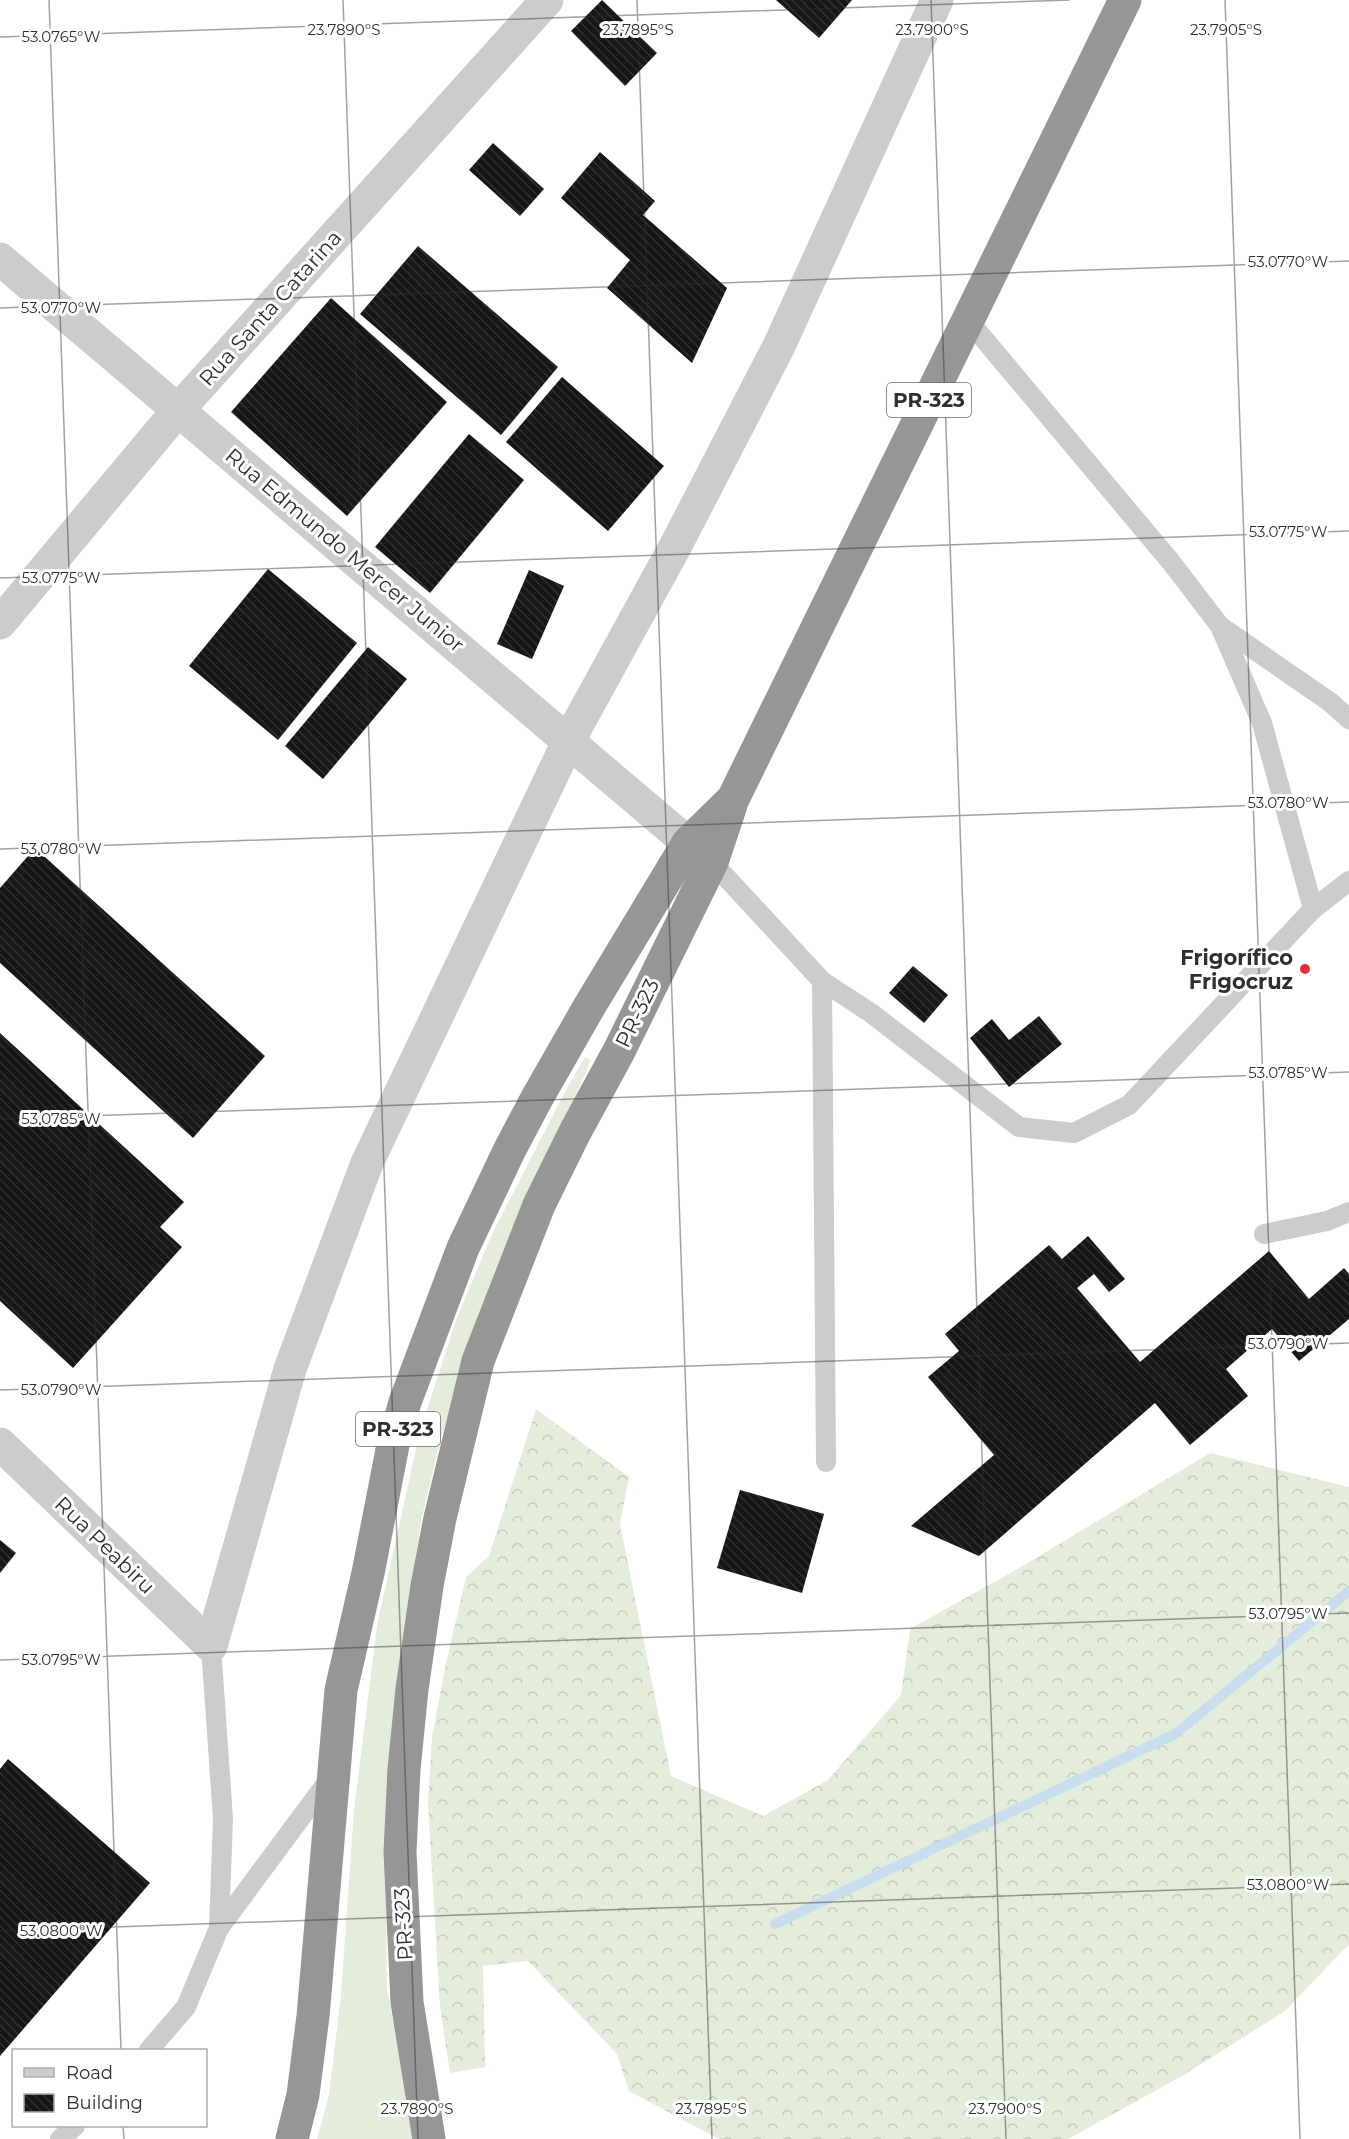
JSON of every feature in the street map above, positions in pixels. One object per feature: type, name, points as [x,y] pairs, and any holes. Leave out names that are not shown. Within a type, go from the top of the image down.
[{"type":"highway","name":"PR-323","points":[[292,2139],[303,2095],[313,2016],[341,1690],[368,1573],[393,1445],[405,1402],[459,1259],[510,1149],[589,1007],[700,853],[733,799],[1125,0]]},
{"type":"highway","name":"PR-323","points":[[429,2139],[407,2002],[400,1852],[404,1769],[412,1689],[427,1586],[440,1518],[478,1361],[539,1205],[619,1051],[700,853]]},
{"type":"street","name":"Rua Santa Catarina","points":[[0,623],[179,409],[547,0]]},
{"type":"street","points":[[211,1646],[290,1369],[367,1163],[569,740],[676,545],[779,346],[937,0]]},
{"type":"street","name":"Rua Edmundo Mercer Junior","points":[[0,259],[700,853]]},
{"type":"street","name":"Rua Peabiru","points":[[2,1449],[211,1646]]},
{"type":"lane","points":[[968,320],[1171,562],[1220,626],[1262,723],[1313,909]]},
{"type":"lane","points":[[1220,626],[1330,702],[1349,719]]},
{"type":"lane","points":[[700,853],[822,981],[871,1013],[1019,1127],[1074,1133],[1129,1105],[1313,909],[1349,881]]},
{"type":"lane","points":[[822,981],[826,1462]]},
{"type":"lane","points":[[1264,1234],[1327,1221],[1349,1212]]},
{"type":"lane","points":[[211,1646],[223,1819],[219,1928]]},
{"type":"lane","points":[[150,2049],[186,2007],[219,1928],[333,1774]]},
{"type":"lane","points":[[60,2139],[74,2127]]},
{"type":"green space","points":[[585,1057],[591,1060],[478,1321],[441,1438],[421,1521],[396,1707],[386,1890],[387,1989],[416,2139],[317,2139],[329,2095],[341,1995],[354,1810],[377,1625],[420,1431],[457,1317],[493,1232]]},
{"type":"green space","points":[[536,1409],[629,1477],[620,1524],[671,1776],[763,1816],[828,1780],[901,1695],[910,1629],[1021,1567],[1210,1453],[1349,1487],[1349,1944],[1285,2011],[1182,2076],[1068,2139],[719,2139],[629,2091],[617,2054],[528,1961],[483,1966],[485,2067],[450,2073],[440,2006],[428,1805],[432,1737],[466,1577],[489,1556]]},
{"type":"building","points":[[602,0],[657,53],[625,86],[571,31]]},
{"type":"building","points":[[776,0],[852,0],[819,38]]},
{"type":"building","points":[[493,143],[544,189],[520,216],[469,170]]},
{"type":"building","points":[[600,152],[655,201],[643,215],[727,288],[692,363],[607,288],[630,260],[561,198]]},
{"type":"building","points":[[418,246],[558,367],[501,435],[360,314]]},
{"type":"building","points":[[331,298],[447,402],[347,516],[231,412]]},
{"type":"building","points":[[562,377],[664,466],[608,531],[506,442]]},
{"type":"building","points":[[469,434],[524,480],[430,593],[375,547]]},
{"type":"building","points":[[268,569],[357,643],[278,740],[189,666]]},
{"type":"building","points":[[529,570],[564,586],[532,659],[497,644]]},
{"type":"building","points":[[368,647],[407,679],[323,779],[285,746]]},
{"type":"building","points":[[35,848],[265,1056],[193,1138],[0,963],[0,888]]},
{"type":"building","points":[[913,966],[948,995],[924,1023],[889,993]]},
{"type":"building","points":[[1039,1016],[1062,1044],[1009,1087],[970,1038],[992,1019],[1009,1040]]},
{"type":"building","points":[[0,1033],[184,1202],[160,1227],[182,1247],[73,1368],[0,1301]]},
{"type":"building","points":[[1088,1236],[1125,1279],[1109,1292],[1094,1274],[1077,1288],[1140,1362],[1269,1251],[1309,1299],[1344,1268],[1349,1274],[1349,1319],[1299,1361],[1272,1329],[1226,1369],[1248,1396],[1190,1445],[1155,1403],[979,1556],[911,1526],[994,1455],[928,1377],[959,1351],[945,1334],[1049,1245],[1062,1259]]},
{"type":"building","points":[[740,1490],[824,1514],[802,1593],[717,1568]]},
{"type":"building","points":[[0,1540],[16,1553],[0,1573]]},
{"type":"building","points":[[8,1759],[150,1883],[0,2056],[0,1769]]},
{"type":"waterway","points":[[775,1924],[1175,1734],[1349,1591]]},
{"type":"place","name":"Frigorífico Frigocruz","points":[[1305,969]]}]
